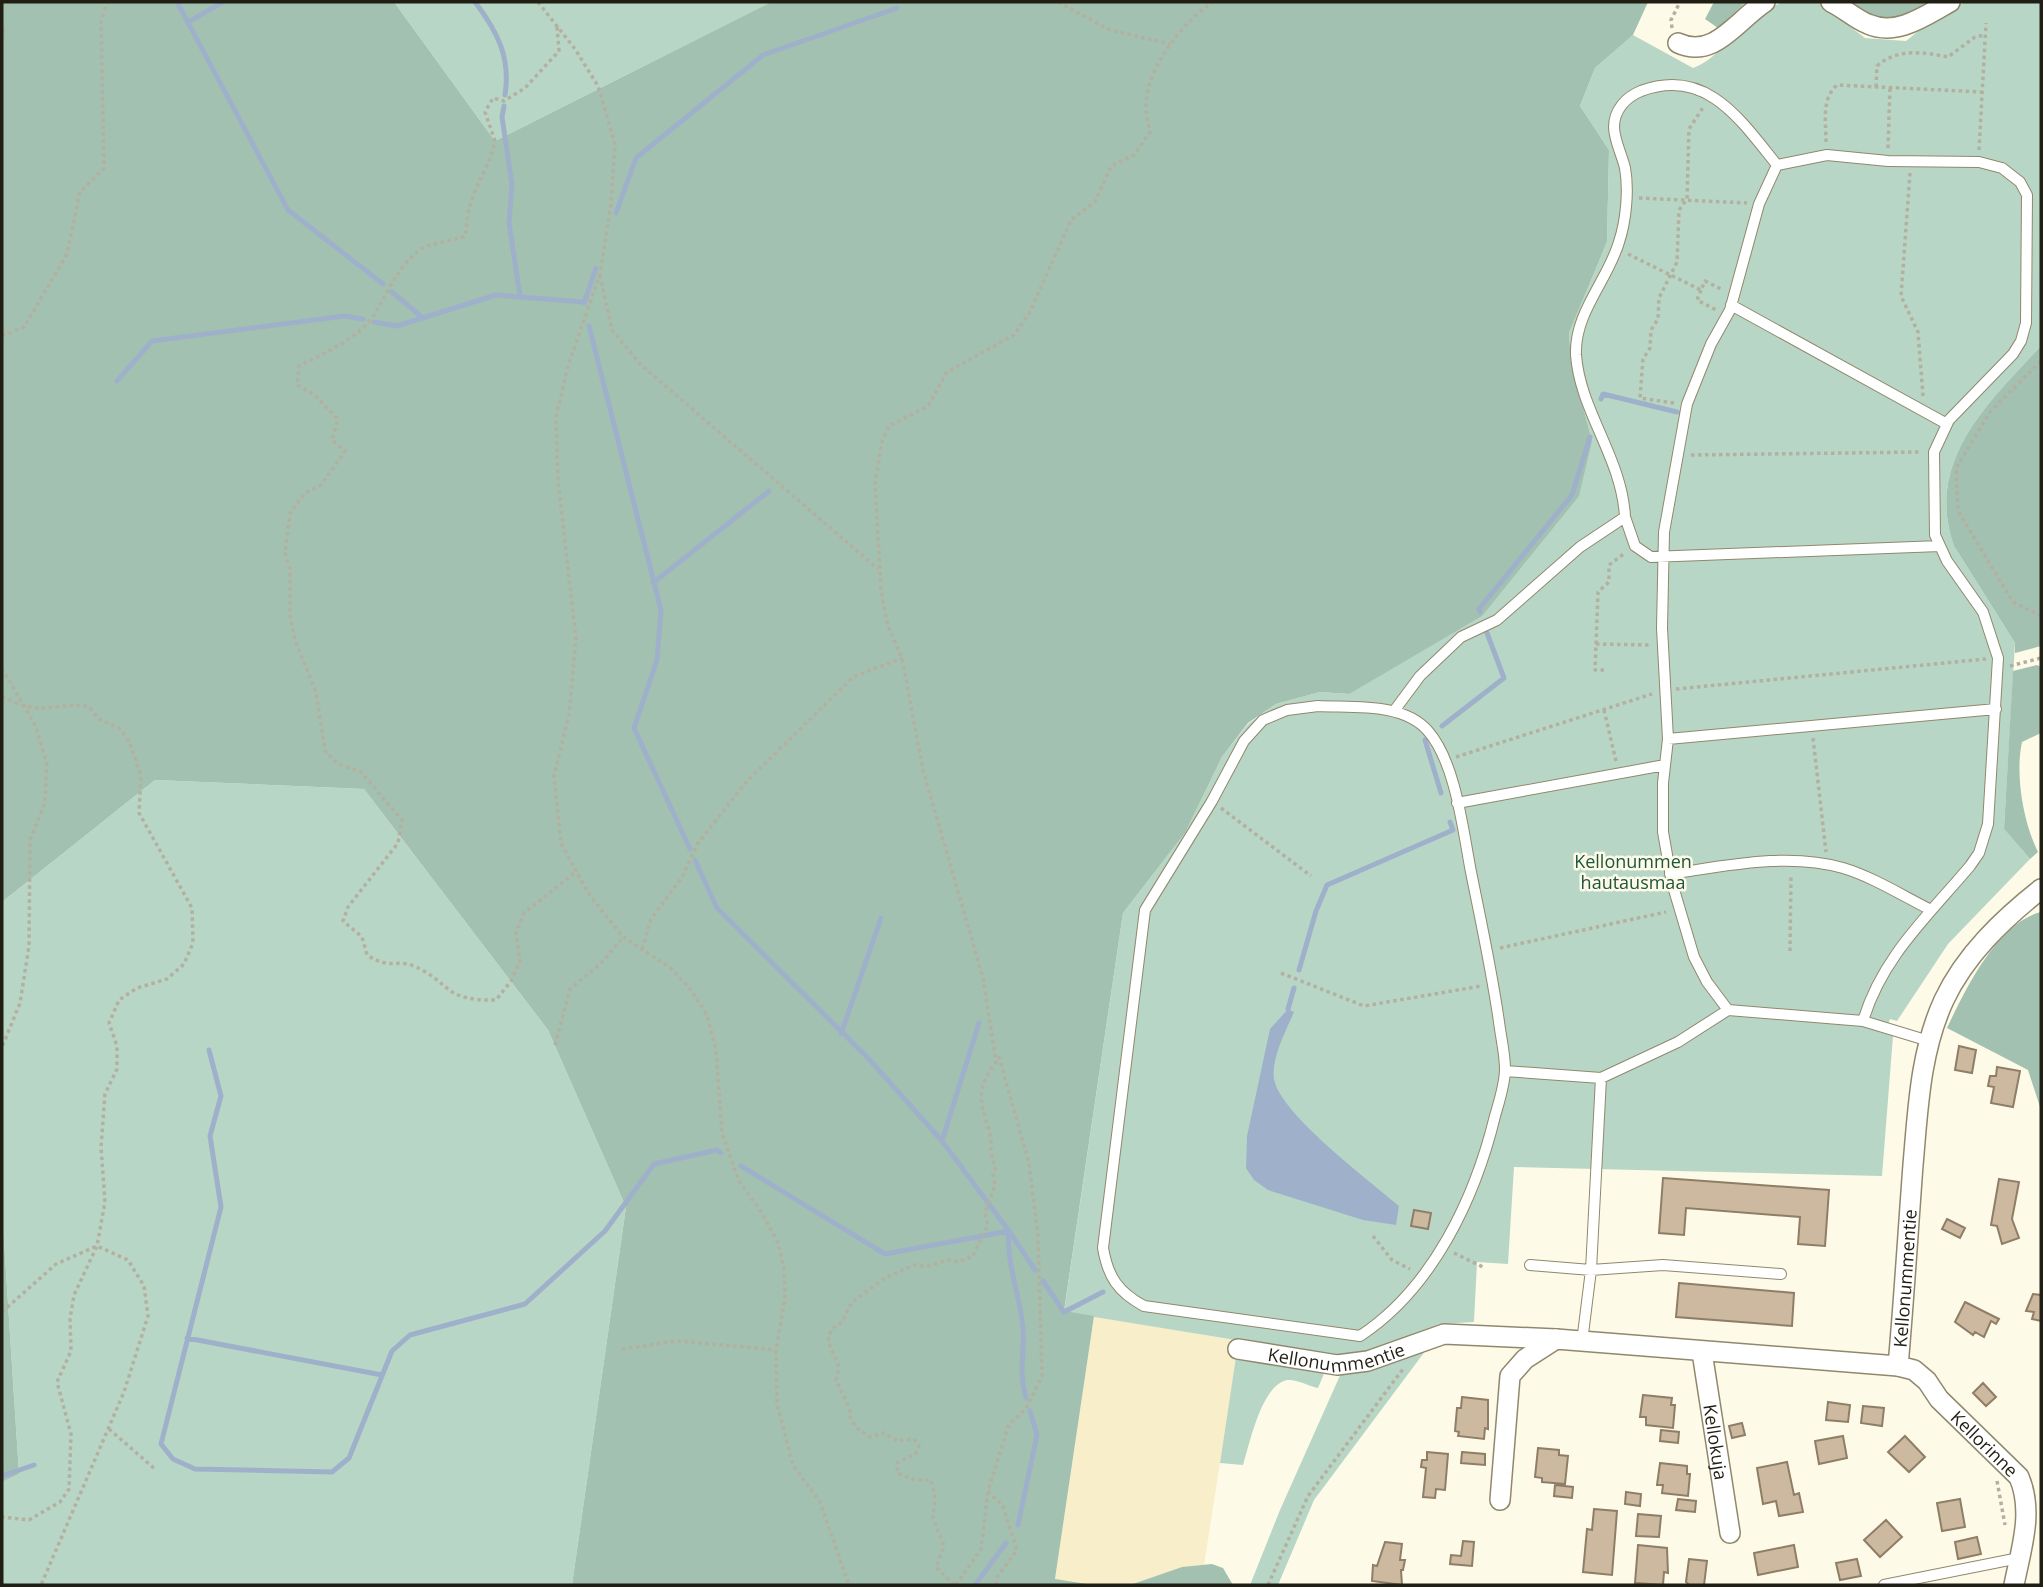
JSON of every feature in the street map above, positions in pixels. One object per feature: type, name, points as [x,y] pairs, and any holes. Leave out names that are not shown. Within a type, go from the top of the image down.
[{"type":"street","points":[[1678,43],[1690,48],[1707,47],[1765,2]]},
{"type":"street","points":[[1831,2],[1869,25],[1892,29],[1916,21],[1950,2]]},
{"type":"street","name":"Kellonummentie","points":[[1238,1349],[1337,1366],[1368,1361],[1444,1334],[1556,1339],[1898,1366],[1917,1116],[1929,1041],[1945,998],[1981,946],[2001,921],[2041,889]]},
{"type":"street","points":[[1500,1500],[1510,1376],[1525,1359],[1556,1339]]},
{"type":"street","name":"Kellokuja","points":[[1702,1352],[1730,1533]]},
{"type":"street","name":"Kellorinne","points":[[1898,1366],[1914,1370],[1927,1381],[1939,1399],[2019,1477],[2026,1494],[2028,1509],[2014,1585]]},
{"type":"lane","points":[[1777,165],[1731,110],[1712,95],[1681,84],[1659,84],[1634,93],[1618,107],[1614,127],[1626,172],[1626,197],[1616,249],[1581,323],[1576,352],[1578,374],[1610,451],[1624,500],[1625,517],[1636,546],[1651,557],[1940,547]]},
{"type":"lane","points":[[1777,165],[1827,155],[1888,161],[1979,162],[2002,167],[2020,182],[2027,195],[2026,323],[2013,354],[1947,424],[1934,452],[1935,536],[1983,612],[1998,664],[1985,837],[1970,866],[1895,951],[1883,971],[1863,1021]]},
{"type":"lane","points":[[1728,1010],[1707,982],[1694,957],[1679,909],[1663,832],[1668,739],[1663,645],[1663,557],[1676,455],[1687,404],[1711,344],[1727,316],[1759,204],[1777,165]]},
{"type":"lane","points":[[1733,300],[1947,424]]},
{"type":"lane","points":[[1394,711],[1420,676],[1461,637],[1497,620],[1580,547],[1625,517]]},
{"type":"lane","points":[[1318,706],[1394,711],[1429,731],[1444,761],[1457,803],[1494,983],[1506,1071],[1487,1151],[1443,1247],[1386,1319],[1360,1336],[1144,1306],[1126,1297],[1114,1283],[1103,1248],[1145,911],[1212,801],[1244,741],[1264,720],[1287,710],[1318,706]]},
{"type":"lane","points":[[1668,739],[1996,709]]},
{"type":"lane","points":[[1457,803],[1665,765]]},
{"type":"lane","points":[[1671,874],[1749,863],[1828,865],[1845,869],[1931,910]]},
{"type":"lane","points":[[1506,1071],[1601,1078],[1678,1042],[1728,1010],[1863,1021],[1929,1041]]},
{"type":"lane","points":[[1582,1342],[1591,1270],[1601,1078]]},
{"type":"lane","points":[[1530,1265],[1591,1270],[1663,1265],[1781,1273]]},
{"type":"lane","points":[[1884,1585],[2019,1558]]},
{"type":"path","points":[[2,336],[24,327],[67,254],[80,192],[104,169],[101,22],[107,2]]},
{"type":"path","points":[[538,2],[598,86],[614,144],[611,204],[600,274],[568,366],[556,417],[558,480],[576,639],[569,714],[554,776],[561,843],[588,893],[623,937],[671,968],[691,990],[707,1015],[716,1050],[722,1133],[739,1181],[762,1213],[778,1243],[784,1268],[785,1298],[776,1350],[777,1404],[793,1465],[820,1502],[849,1585]]},
{"type":"path","points":[[1058,2],[1110,30],[1170,44]]},
{"type":"path","points":[[996,1048],[996,1062],[988,1074],[979,1099],[990,1132],[989,1153],[996,1167],[993,1174],[995,1185],[985,1213],[988,1225],[972,1257],[929,1266],[914,1265],[885,1278],[852,1302],[842,1322],[831,1330],[828,1341],[839,1367],[836,1380],[858,1429],[872,1437],[884,1433],[897,1441],[914,1439],[919,1446],[915,1454],[897,1462],[897,1474],[915,1480],[931,1480],[935,1495],[933,1518],[944,1546],[936,1567],[955,1585],[981,1549],[988,1491],[1009,1424],[1026,1409],[1042,1376],[1038,1235],[1029,1163],[996,1048],[984,978],[923,770],[902,658],[888,626],[878,569],[876,483],[882,441],[889,426],[928,406],[947,372],[1014,335],[1030,312],[1071,220],[1095,202],[1111,166],[1134,155],[1150,132],[1146,103],[1156,68],[1170,44],[1201,9],[1213,2]]},
{"type":"path","points":[[1678,43],[1672,33],[1671,20],[1680,2]]},
{"type":"path","points":[[1979,162],[1986,23]]},
{"type":"path","points":[[556,25],[559,51],[525,88],[504,101],[493,98],[485,112],[495,141],[471,197],[466,217],[466,236],[444,245],[427,246],[415,255],[385,291],[373,316],[352,338],[299,366],[297,385],[313,394],[338,419],[332,440],[345,451],[321,485],[305,493],[290,513],[285,553],[290,569],[289,615],[295,640],[316,692],[325,751],[338,764],[361,772],[402,820],[398,843],[348,907],[343,921],[362,937],[368,955],[381,964],[412,965],[452,994],[473,1001],[496,1000],[511,981],[520,961],[516,932],[524,913],[576,871]]},
{"type":"path","points":[[2,30],[5,32],[2,40]]},
{"type":"path","points":[[1876,87],[1877,66],[1885,59],[1916,51],[1948,57],[1975,37],[1985,35]]},
{"type":"path","points":[[1827,155],[1825,108],[1829,92],[1838,85],[1982,92]]},
{"type":"path","points":[[1888,161],[1890,87]]},
{"type":"path","points":[[1687,404],[1640,398],[1643,359],[1650,348],[1651,330],[1658,319],[1659,298],[1677,262],[1679,210],[1686,199],[1689,129],[1712,95]]},
{"type":"path","points":[[1910,161],[1901,296],[1919,331],[1923,411]]},
{"type":"path","points":[[1626,197],[1759,204]]},
{"type":"path","points":[[1616,249],[1701,290]]},
{"type":"path","points":[[600,274],[612,330],[640,364],[878,569]]},
{"type":"path","points":[[1727,316],[1697,300],[1705,281],[1733,300]]},
{"type":"path","points":[[2041,361],[1990,412],[1955,468],[1958,511],[2013,602],[2041,616]]},
{"type":"path","points":[[1676,455],[1934,452]]},
{"type":"path","points":[[1604,670],[1595,670],[1598,592],[1609,582],[1609,565],[1636,546]]},
{"type":"path","points":[[1596,644],[1663,645]]},
{"type":"path","points":[[642,949],[652,919],[682,877],[698,843],[747,781],[853,677],[902,658]]},
{"type":"path","points":[[1444,761],[1666,690],[2039,659]]},
{"type":"path","points":[[2,668],[36,727],[47,765],[46,803],[30,840],[29,946],[20,1003],[2,1047]]},
{"type":"path","points":[[2,696],[26,708],[89,705],[99,719],[119,728],[129,741],[141,776],[139,813],[192,908],[193,943],[184,964],[167,979],[137,988],[120,1000],[109,1023],[117,1046],[117,1069],[105,1094],[101,1147],[105,1202],[97,1246],[74,1296],[70,1319],[71,1351],[57,1382],[71,1434],[68,1489],[60,1502],[29,1520],[2,1517]]},
{"type":"path","points":[[1604,710],[1619,774]]},
{"type":"path","points":[[1811,726],[1828,865]]},
{"type":"path","points":[[1212,801],[1311,876]]},
{"type":"path","points":[[1790,951],[1791,862]]},
{"type":"path","points":[[1487,951],[1679,909]]},
{"type":"path","points":[[555,1045],[570,989],[602,962],[623,937]]},
{"type":"path","points":[[1281,973],[1364,1006],[1494,983]]},
{"type":"path","points":[[1373,1236],[1392,1260],[1422,1276]]},
{"type":"path","points":[[2,1312],[56,1264],[97,1246],[128,1260],[144,1286],[148,1316],[138,1353],[109,1429],[41,1585]]},
{"type":"path","points":[[1443,1247],[1485,1268]]},
{"type":"path","points":[[1268,1585],[1308,1496],[1425,1339]]},
{"type":"path","points":[[622,1349],[678,1341],[776,1350]]},
{"type":"path","points":[[109,1429],[156,1470]]},
{"type":"path","points":[[1990,1448],[2008,1536],[2019,1558]]},
{"type":"path","points":[[988,1491],[1003,1506],[1017,1549],[997,1577],[996,1585]]},
{"type":"shaded area","points":[[1094,1316],[1239,1341],[1204,1565],[1182,1567],[1130,1585],[1093,1585],[1055,1580]]},
{"type":"green space","points":[[2,2],[394,2],[495,141],[771,2],[1648,2],[1633,35],[1595,68],[1580,106],[1609,150],[1607,242],[1569,333],[1571,361],[1592,441],[1579,496],[1482,616],[1349,694],[1320,692],[1276,704],[1248,723],[1222,757],[1185,833],[1123,913],[1064,1311],[1094,1316],[1055,1579],[1093,1585],[572,1585],[626,1207],[548,1030],[364,789],[155,780],[2,902]]},
{"type":"green space","points":[[394,2],[771,2],[495,141]]},
{"type":"green space","points":[[1714,2],[1746,2],[1718,28],[1705,19]]},
{"type":"green space","name":"Kellonummen hautausmaa","points":[[1783,2],[1818,2],[1865,38],[1906,41],[1932,20],[1965,2],[2041,2],[2041,346],[2001,389],[1966,436],[1954,460],[1947,487],[1947,515],[1954,546],[2015,643],[2004,829],[2030,859],[1948,944],[1897,1021],[1890,1019],[1885,1033],[1893,1036],[1882,1176],[1514,1167],[1508,1264],[1477,1262],[1474,1322],[1439,1324],[1363,1353],[1333,1356],[1064,1312],[1123,913],[1185,833],[1222,757],[1248,724],[1276,704],[1320,692],[1349,694],[1592,441],[1571,361],[1569,333],[1607,242],[1609,150],[1580,106],[1595,68],[1633,35],[1693,68],[1712,57],[1746,22]]},
{"type":"green space","points":[[1849,2],[1934,2],[1899,19],[1883,21]]},
{"type":"green space","points":[[2041,346],[2041,646],[2015,653],[2015,643],[1954,546],[1947,515],[1947,487],[1954,460],[1982,412]]},
{"type":"green space","points":[[2037,665],[2041,667],[2041,733],[2022,742],[2019,768],[2024,812],[2038,852],[2030,859],[2004,829],[2013,671]]},
{"type":"green space","points":[[155,780],[364,789],[548,1030],[626,1207],[572,1585],[2,1585],[2,1482],[19,1474],[2,1210],[2,902]]},
{"type":"green space","points":[[2041,912],[2041,1110],[2028,1070],[1947,1028],[1984,960],[2010,929]]},
{"type":"green space","points":[[2,1210],[19,1474],[2,1482]]},
{"type":"green space","points":[[1426,1350],[1314,1500],[1278,1585],[1250,1585],[1342,1371]]},
{"type":"green space","points":[[1236,1357],[1326,1369],[1318,1388],[1287,1380],[1278,1384],[1270,1393],[1258,1416],[1243,1465],[1220,1463]]},
{"type":"green space","points":[[1212,1564],[1223,1568],[1233,1585],[1130,1585],[1182,1567]]},
{"type":"water","points":[[1288,1009],[1294,1012],[1280,1045],[1274,1071],[1274,1079],[1280,1093],[1309,1128],[1399,1206],[1396,1225],[1363,1220],[1268,1190],[1254,1180],[1246,1168],[1247,1136],[1270,1029]]},
{"type":"building","points":[[1959,1046],[1976,1050],[1972,1073],[1955,1070]]},
{"type":"building","points":[[1997,1067],[2020,1071],[2013,1107],[1991,1103],[1994,1087],[1988,1086],[1990,1076],[1996,1076]]},
{"type":"building","points":[[1663,1178],[1829,1190],[1825,1246],[1798,1244],[1800,1217],[1686,1208],[1684,1235],[1659,1233]]},
{"type":"building","points":[[1999,1179],[2019,1182],[2012,1219],[2019,1238],[2002,1244],[1997,1226],[1991,1225]]},
{"type":"building","points":[[1414,1210],[1431,1213],[1428,1229],[1411,1226]]},
{"type":"building","points":[[1947,1219],[1965,1228],[1960,1238],[1942,1229]]},
{"type":"building","points":[[1679,1283],[1794,1293],[1792,1326],[1676,1317]]},
{"type":"building","points":[[2033,1294],[2041,1295],[2041,1321],[2032,1319],[2034,1312],[2026,1311]]},
{"type":"building","points":[[1965,1302],[1999,1319],[1996,1324],[1991,1321],[1984,1337],[1975,1332],[1973,1335],[1955,1322]]},
{"type":"building","points":[[1983,1383],[1996,1397],[1986,1406],[1973,1393]]},
{"type":"building","points":[[1643,1395],[1672,1398],[1671,1405],[1675,1405],[1673,1428],[1646,1425],[1646,1417],[1640,1417]]},
{"type":"building","points":[[1462,1397],[1488,1400],[1488,1429],[1485,1428],[1484,1439],[1458,1436],[1459,1432],[1455,1431],[1457,1408],[1461,1408]]},
{"type":"building","points":[[1828,1402],[1850,1405],[1848,1422],[1826,1420]]},
{"type":"building","points":[[1863,1406],[1884,1408],[1882,1426],[1861,1423]]},
{"type":"building","points":[[1742,1423],[1745,1435],[1732,1438],[1729,1426]]},
{"type":"building","points":[[1661,1430],[1679,1432],[1678,1443],[1660,1441]]},
{"type":"building","points":[[1843,1436],[1847,1458],[1819,1464],[1815,1441]]},
{"type":"building","points":[[1905,1436],[1925,1457],[1909,1472],[1888,1452]]},
{"type":"building","points":[[1538,1448],[1559,1450],[1559,1455],[1568,1456],[1565,1484],[1542,1482],[1542,1478],[1535,1477]]},
{"type":"building","points":[[1427,1452],[1448,1454],[1445,1490],[1436,1489],[1435,1498],[1423,1497],[1426,1468],[1421,1467],[1422,1460],[1427,1460]]},
{"type":"building","points":[[1462,1452],[1485,1454],[1485,1465],[1461,1463]]},
{"type":"building","points":[[1787,1462],[1794,1495],[1799,1493],[1803,1512],[1779,1516],[1776,1501],[1763,1504],[1757,1468]]},
{"type":"building","points":[[1660,1463],[1687,1466],[1687,1474],[1690,1474],[1688,1496],[1662,1493],[1663,1485],[1657,1485]]},
{"type":"building","points":[[1555,1485],[1573,1487],[1572,1498],[1554,1496]]},
{"type":"building","points":[[1626,1492],[1641,1494],[1640,1506],[1625,1504]]},
{"type":"building","points":[[1678,1499],[1696,1501],[1695,1512],[1676,1510]]},
{"type":"building","points":[[1960,1499],[1965,1527],[1942,1531],[1937,1503]]},
{"type":"building","points":[[1594,1509],[1617,1511],[1612,1575],[1583,1572],[1587,1529],[1592,1530]]},
{"type":"building","points":[[1638,1514],[1661,1516],[1659,1537],[1636,1536]]},
{"type":"building","points":[[1886,1520],[1902,1537],[1880,1557],[1864,1540]]},
{"type":"building","points":[[1977,1537],[1981,1554],[1958,1559],[1955,1542]]},
{"type":"building","points":[[1463,1541],[1474,1542],[1472,1566],[1450,1564],[1451,1555],[1461,1556]]},
{"type":"building","points":[[1385,1542],[1402,1544],[1400,1560],[1405,1560],[1401,1570],[1402,1585],[1372,1581],[1373,1565],[1377,1566]]},
{"type":"building","points":[[1638,1545],[1667,1548],[1668,1573],[1664,1572],[1663,1585],[1635,1583]]},
{"type":"building","points":[[1794,1545],[1798,1567],[1758,1575],[1754,1553]]},
{"type":"building","points":[[1689,1559],[1707,1561],[1704,1585],[1689,1585],[1686,1582]]},
{"type":"building","points":[[1857,1559],[1861,1576],[1840,1580],[1836,1563]]},
{"type":"waterway","points":[[177,2],[288,210],[383,284]]},
{"type":"waterway","points":[[188,22],[223,2]]},
{"type":"waterway","points":[[475,2],[496,34],[504,57],[505,95]]},
{"type":"waterway","points":[[616,213],[636,158],[763,55],[897,8]]},
{"type":"waterway","points":[[504,106],[502,117],[512,185],[509,223],[520,296]]},
{"type":"waterway","points":[[584,303],[596,268]]},
{"type":"waterway","points":[[392,292],[423,318]]},
{"type":"waterway","points":[[374,322],[397,326],[496,295],[584,302]]},
{"type":"waterway","points":[[117,381],[152,341],[344,316],[363,319]]},
{"type":"waterway","points":[[589,326],[661,610],[657,660],[634,728],[690,849]]},
{"type":"waterway","points":[[1601,399],[1603,394],[1677,412]]},
{"type":"waterway","points":[[1480,612],[1479,609],[1572,495],[1590,437]]},
{"type":"waterway","points":[[653,583],[769,491]]},
{"type":"waterway","points":[[1442,726],[1504,678],[1487,633]]},
{"type":"waterway","points":[[1425,740],[1441,793]]},
{"type":"waterway","points":[[1299,970],[1316,911],[1327,885],[1453,830],[1450,822]]},
{"type":"waterway","points":[[695,860],[717,908],[868,1058],[942,1141],[1009,1231],[1009,1255],[1023,1328],[1022,1371],[1026,1398]]},
{"type":"waterway","points":[[841,1034],[881,918]]},
{"type":"waterway","points":[[1288,1009],[1294,988]]},
{"type":"waterway","points":[[942,1141],[979,1023]]},
{"type":"waterway","points":[[209,1050],[221,1096],[210,1136],[221,1207],[161,1444],[173,1459],[195,1469],[332,1472],[349,1458],[392,1351],[410,1335],[525,1304],[605,1231],[654,1164],[717,1150],[721,1153]]},
{"type":"waterway","points":[[741,1166],[885,1254],[1009,1231],[1035,1270]]},
{"type":"waterway","points":[[1043,1281],[1064,1312],[1103,1292]]},
{"type":"waterway","points":[[187,1338],[382,1375]]},
{"type":"waterway","points":[[1018,1525],[1037,1435],[1030,1411]]},
{"type":"waterway","points":[[2,1476],[34,1465]]},
{"type":"waterway","points":[[975,1585],[1006,1543]]}]
